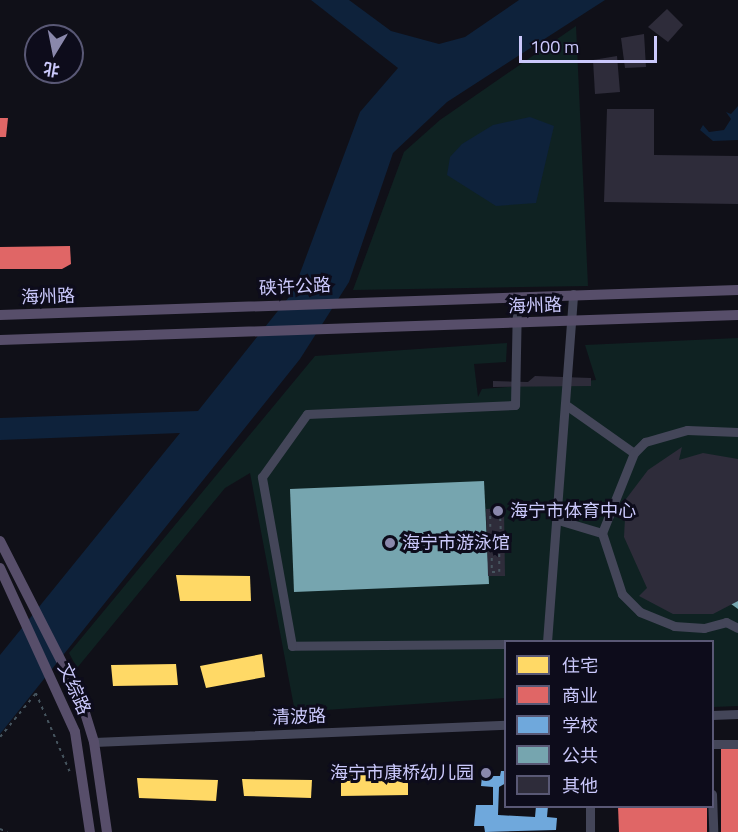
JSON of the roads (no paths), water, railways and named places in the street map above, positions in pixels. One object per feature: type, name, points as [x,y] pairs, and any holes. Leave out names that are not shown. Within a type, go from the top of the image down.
[{"type":"main road","name":"海州路","points":[[351,301],[738,290]]},
{"type":"main road","name":"硖许公路","points":[[241,307],[351,301]]},
{"type":"main road","name":"海州路","points":[[0,315],[241,307]]},
{"type":"main road","name":"海州路","points":[[0,340],[738,315]]},
{"type":"main road","points":[[0,541],[65,669],[94,742],[107,832]]},
{"type":"main road","name":"文综路","points":[[0,568],[75,732],[90,832]]},
{"type":"street","points":[[547,640],[558,520],[573,294]]},
{"type":"street","points":[[504,644],[292,646],[262,477],[307,414],[514,405],[517,298]]},
{"type":"street","points":[[566,405],[634,453]]},
{"type":"street","points":[[738,432],[687,430],[645,442],[634,453],[602,533],[622,594],[640,612],[674,626],[704,628],[726,622],[738,628]]},
{"type":"street","points":[[558,520],[602,533]]},
{"type":"street","points":[[714,716],[738,714]]},
{"type":"street","name":"清波路","points":[[94,742],[504,725]]},
{"type":"street","points":[[714,744],[738,744]]},
{"type":"street","points":[[590,808],[590,832]]},
{"type":"street","points":[[712,808],[713,832]]},
{"type":"water","points":[[311,0],[349,0],[391,31],[439,44],[465,37],[519,0],[605,0],[447,102],[393,153],[349,282],[300,359],[0,734],[0,655],[180,433],[0,440],[0,418],[198,411],[293,292],[360,112],[398,68]]},
{"type":"water","points":[[738,106],[738,140],[713,141],[700,130],[703,125],[709,132],[724,130],[731,119],[726,112],[731,114]]},
{"type":"water","points":[[530,117],[554,126],[536,203],[496,206],[447,175],[450,157],[462,144],[493,125]]},
{"type":"place","name":"海宁市体育中心","points":[[498,511]]},
{"type":"place","name":"海宁市游泳馆","points":[[390,543]]},
{"type":"place","name":"海宁市康桥幼儿园","points":[[486,773]]}]
